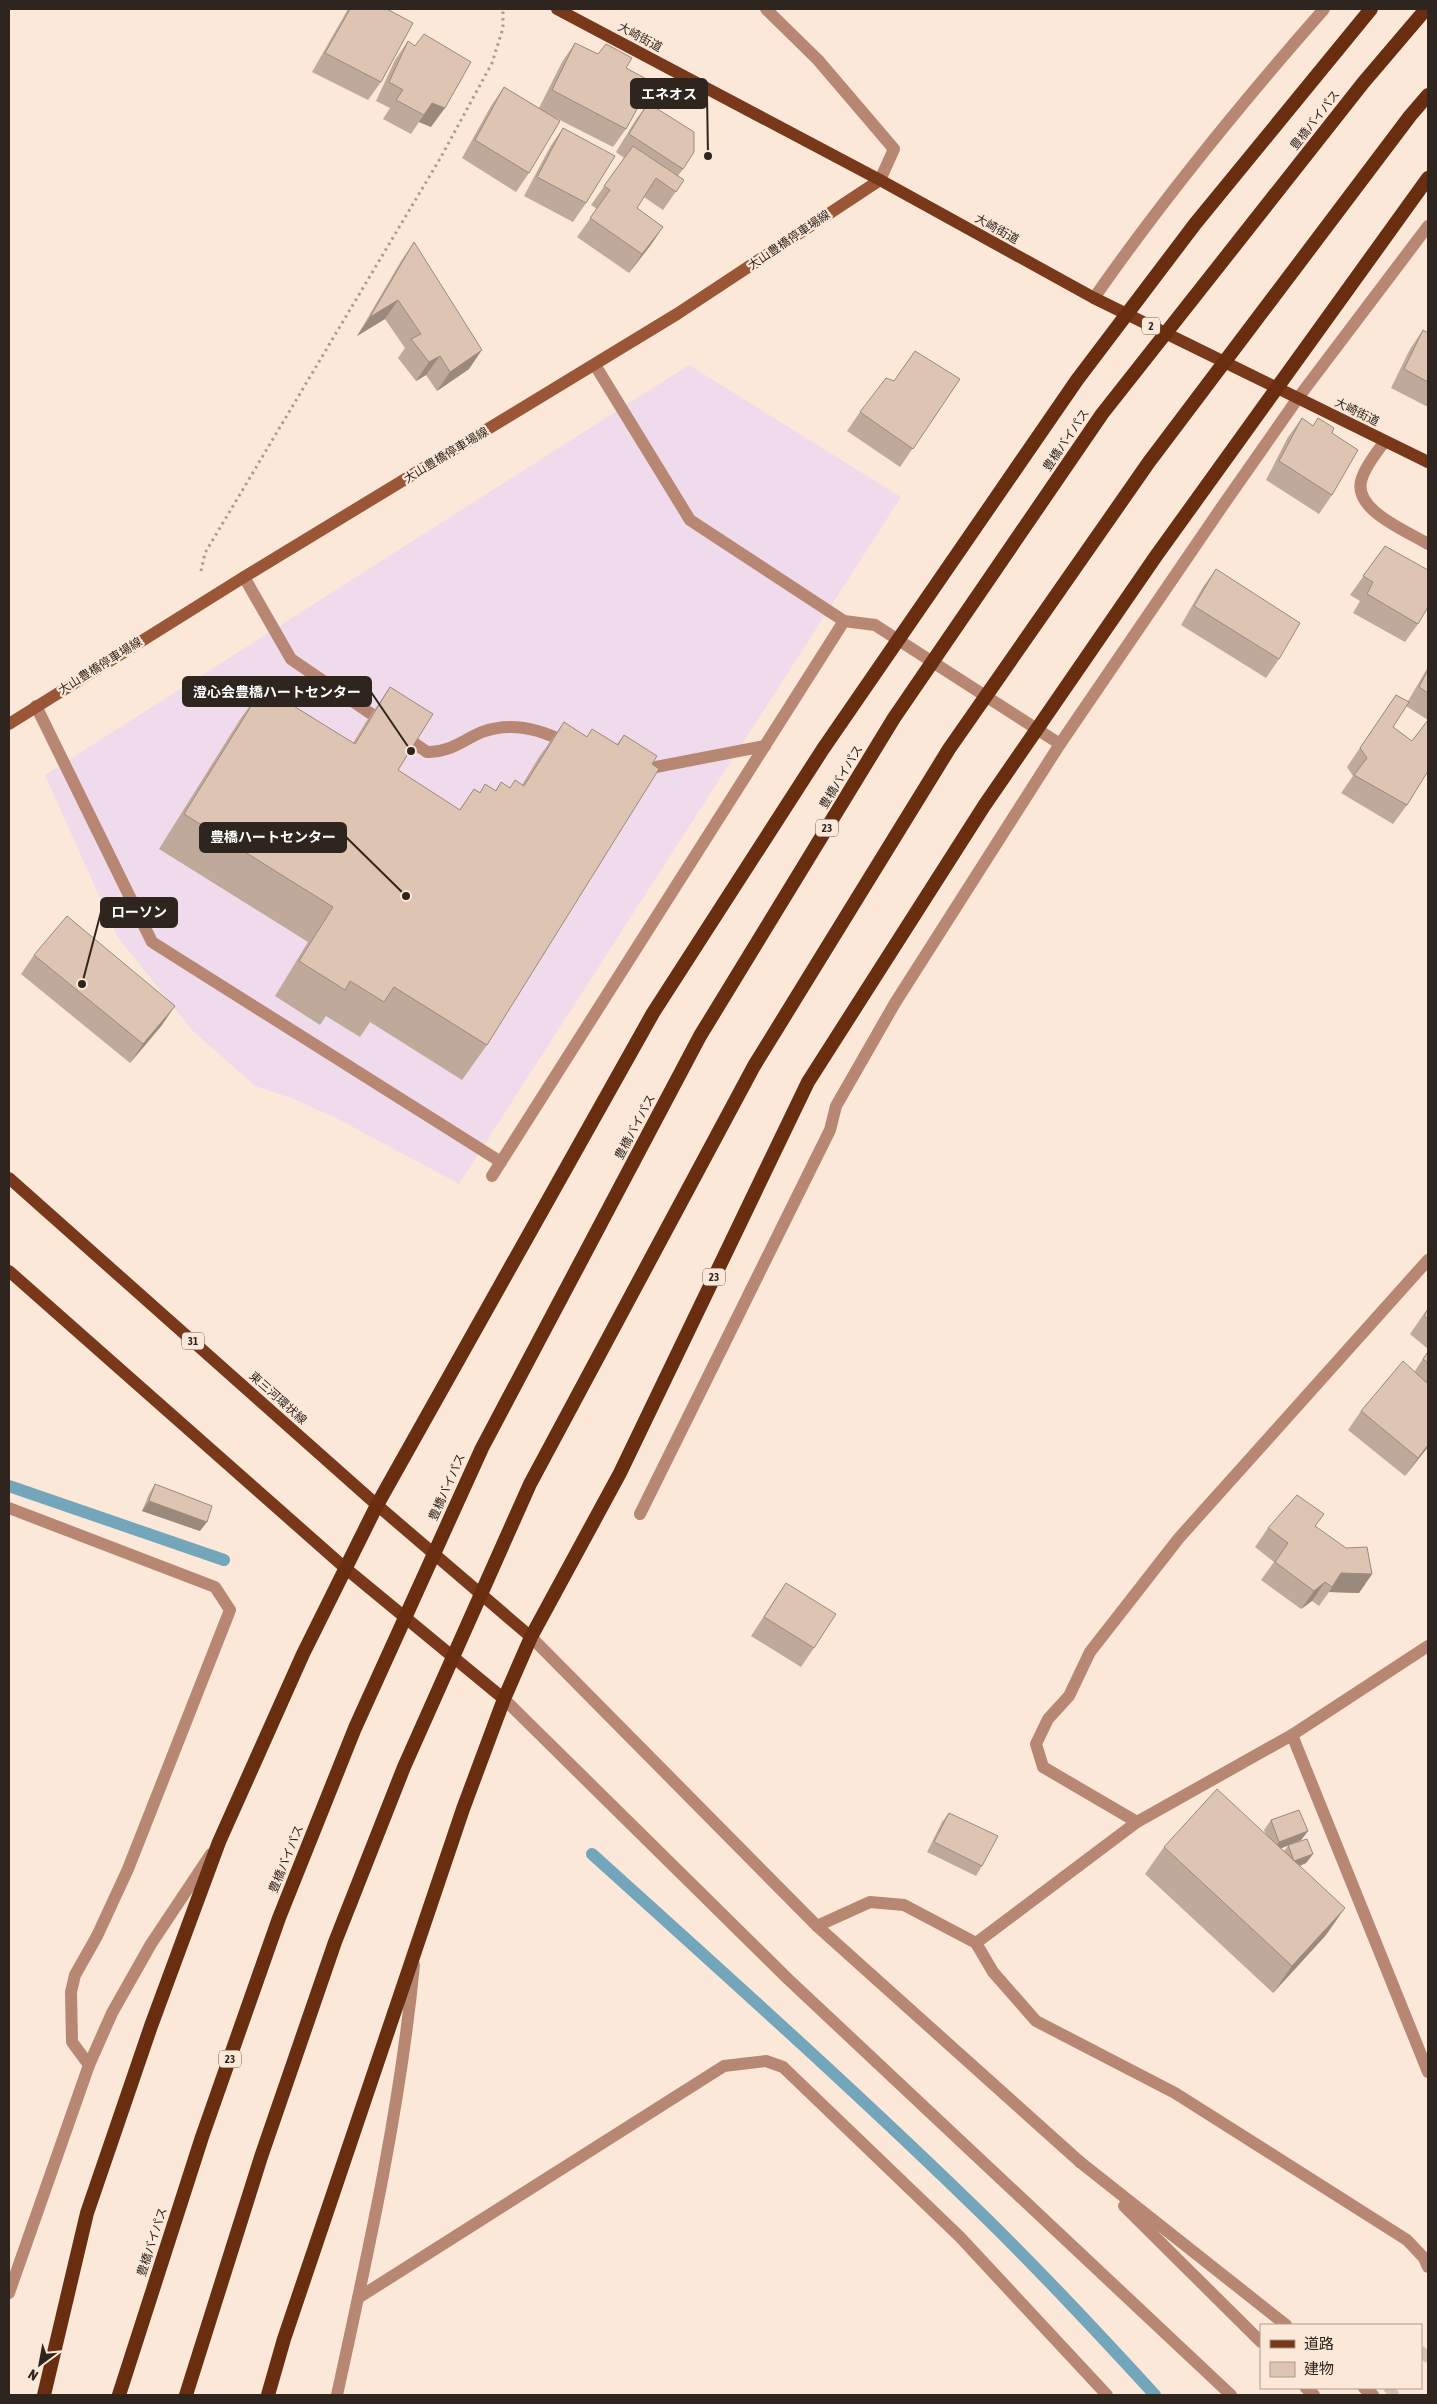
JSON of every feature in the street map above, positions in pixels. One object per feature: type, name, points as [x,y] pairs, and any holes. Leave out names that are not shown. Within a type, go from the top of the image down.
[{"type":"highway","points":[[44,2395],[88,2213],[151,2026],[219,1842],[344,1567],[377,1505],[653,1013],[823,749],[1077,380],[1201,216],[1371,9]]},
{"type":"highway","name":"豊橋バイパス","points":[[119,2395],[202,2137],[279,1918],[355,1728],[482,1448],[700,1036],[894,718],[1102,414],[1363,83],[1426,9]]},
{"type":"highway","points":[[186,2395],[261,2157],[332,1951],[404,1767],[530,1484],[754,1066],[954,740],[1149,462],[1410,116],[1428,95]]},
{"type":"highway","name":"23","points":[[268,2395],[284,2339],[463,1809],[504,1699],[531,1637],[620,1473],[808,1082],[984,806],[1156,556],[1428,178]]},
{"type":"main road","name":"大崎街道","points":[[557,9],[880,180],[1094,298],[1428,462]]},
{"type":"main road","name":"大山豊橋停車場線","points":[[9,724],[192,608],[677,314],[880,180]]},
{"type":"main road","name":"東三河環状線","points":[[9,1178],[377,1505],[531,1637]]},
{"type":"main road","points":[[9,1271],[344,1567],[504,1699]]},
{"type":"street","points":[[766,9],[818,60],[894,149],[880,180]]},
{"type":"street","points":[[1094,298],[1122,258],[1273,67],[1324,9]]},
{"type":"street","points":[[640,1514],[830,1130],[836,1106],[895,1003],[1060,744],[1219,511],[1298,398],[1428,226]]},
{"type":"street","points":[[594,365],[690,520],[844,621],[875,626],[1060,744]]},
{"type":"street","points":[[1385,441],[1362,477],[1360,494],[1370,509],[1428,544]]},
{"type":"street","points":[[244,577],[290,659],[427,752],[440,752],[495,729],[518,728],[548,732],[582,751]]},
{"type":"street","points":[[492,1176],[844,621]]},
{"type":"street","points":[[36,706],[152,942],[501,1162]]},
{"type":"street","points":[[628,769],[652,769],[765,746]]},
{"type":"street","points":[[1137,1822],[1043,1767],[1036,1744],[1048,1719],[1069,1696],[1090,1652],[1179,1538],[1428,1260]]},
{"type":"street","points":[[9,1508],[214,1587],[230,1610],[128,1869],[97,1936],[75,1975],[71,1992],[72,2042],[89,2065]]},
{"type":"street","points":[[531,1637],[817,1926],[1080,2162],[1260,2341]]},
{"type":"street","points":[[976,1944],[1137,1822],[1292,1735],[1428,1646]]},
{"type":"street","points":[[504,1699],[788,1979],[1231,2395]]},
{"type":"street","points":[[1292,1735],[1428,2072]]},
{"type":"street","points":[[9,2294],[89,2065],[112,2013],[151,1944],[219,1842]]},
{"type":"street","points":[[817,1926],[870,1902],[904,1905],[976,1944],[993,1972],[1036,2021],[1175,2093],[1407,2240],[1424,2258],[1428,2267]]},
{"type":"street","points":[[337,2395],[387,2161],[409,2010],[415,1952]]},
{"type":"street","points":[[358,2298],[724,2066],[766,2060],[784,2067],[953,2231],[1107,2395]]},
{"type":"street","points":[[1080,2162],[1285,2324]]},
{"type":"path","points":[[192,608],[205,553],[441,157],[492,63],[503,28],[503,9]]},
{"type":"shaded area","points":[[689,365],[901,497],[459,1184],[340,1120],[294,1099],[255,1086],[192,1030],[117,936],[45,775]]},
{"type":"building","points":[[350,9],[387,9],[413,23],[381,82],[325,53]]},
{"type":"building","points":[[424,34],[471,62],[445,108],[432,103],[424,115],[396,100],[403,90],[389,82],[408,41],[415,46]]},
{"type":"building","points":[[575,43],[598,54],[606,44],[632,58],[626,68],[652,82],[626,129],[552,90]]},
{"type":"building","points":[[504,87],[560,121],[529,173],[475,140]]},
{"type":"building","points":[[648,103],[694,132],[694,152],[683,169],[629,134]]},
{"type":"building","points":[[563,128],[615,156],[586,203],[537,177]]},
{"type":"building","points":[[633,146],[684,180],[676,192],[656,178],[637,208],[663,227],[642,254],[590,218],[610,190],[604,186]]},
{"type":"building","points":[[414,242],[482,350],[450,372],[440,356],[429,362],[411,339],[421,334],[398,300],[370,317]]},
{"type":"building","points":[[1423,330],[1428,333],[1428,382],[1404,369]]},
{"type":"building","points":[[915,351],[960,379],[913,449],[860,412],[886,378],[894,381]]},
{"type":"building","points":[[1302,418],[1313,426],[1318,418],[1334,428],[1332,433],[1358,450],[1332,495],[1279,461]]},
{"type":"building","points":[[1385,546],[1428,570],[1428,607],[1418,624],[1367,594],[1373,582],[1363,576]]},
{"type":"building","points":[[1216,569],[1300,623],[1279,659],[1194,606]]},
{"type":"building","points":[[1428,670],[1428,693],[1419,687]]},
{"type":"building","points":[[263,687],[355,744],[390,687],[433,714],[398,770],[460,810],[474,789],[480,793],[485,784],[496,791],[501,782],[510,788],[515,780],[524,786],[564,722],[587,737],[592,729],[618,745],[624,735],[657,756],[652,764],[659,769],[487,1045],[394,987],[384,1002],[350,981],[345,990],[299,961],[333,907],[184,814]]},
{"type":"building","points":[[1396,695],[1409,702],[1393,727],[1412,741],[1428,720],[1428,771],[1407,805],[1354,775],[1367,758],[1360,748]]},
{"type":"building","points":[[67,916],[175,1006],[143,1044],[34,955]]},
{"type":"building","points":[[1428,1309],[1428,1319],[1424,1316]]},
{"type":"building","points":[[1428,1352],[1428,1363],[1423,1359]]},
{"type":"building","points":[[1403,1361],[1428,1384],[1428,1445],[1418,1458],[1361,1411]]},
{"type":"building","points":[[155,1484],[212,1506],[207,1522],[149,1501]]},
{"type":"building","points":[[1297,1495],[1324,1514],[1315,1526],[1346,1548],[1367,1547],[1372,1574],[1341,1573],[1332,1587],[1325,1582],[1314,1591],[1275,1562],[1288,1543],[1268,1528]]},
{"type":"building","points":[[786,1583],[836,1614],[814,1648],[764,1617]]},
{"type":"building","points":[[1217,1789],[1345,1908],[1292,1966],[1164,1847]]},
{"type":"building","points":[[1299,1810],[1308,1831],[1279,1842],[1271,1820]]},
{"type":"building","points":[[949,1813],[998,1836],[982,1866],[934,1842]]},
{"type":"building","points":[[1307,1839],[1313,1854],[1294,1861],[1288,1845]]},
{"type":"waterway","points":[[9,1486],[224,1560]]},
{"type":"waterway","points":[[592,1854],[939,2172],[1030,2262],[1155,2395]]},
{"type":"tunnel","points":[[1422,2358],[1428,2350]]},
{"type":"tunnel","points":[[1388,2395],[1394,2389]]},
{"type":"place","name":"エネオス","points":[[708,156]]},
{"type":"place","name":"澄心会豊橋ハートセンター","points":[[411,751]]},
{"type":"place","name":"豊橋ハートセンター","points":[[406,896]]},
{"type":"place","name":"ローソン","points":[[82,984]]}]
